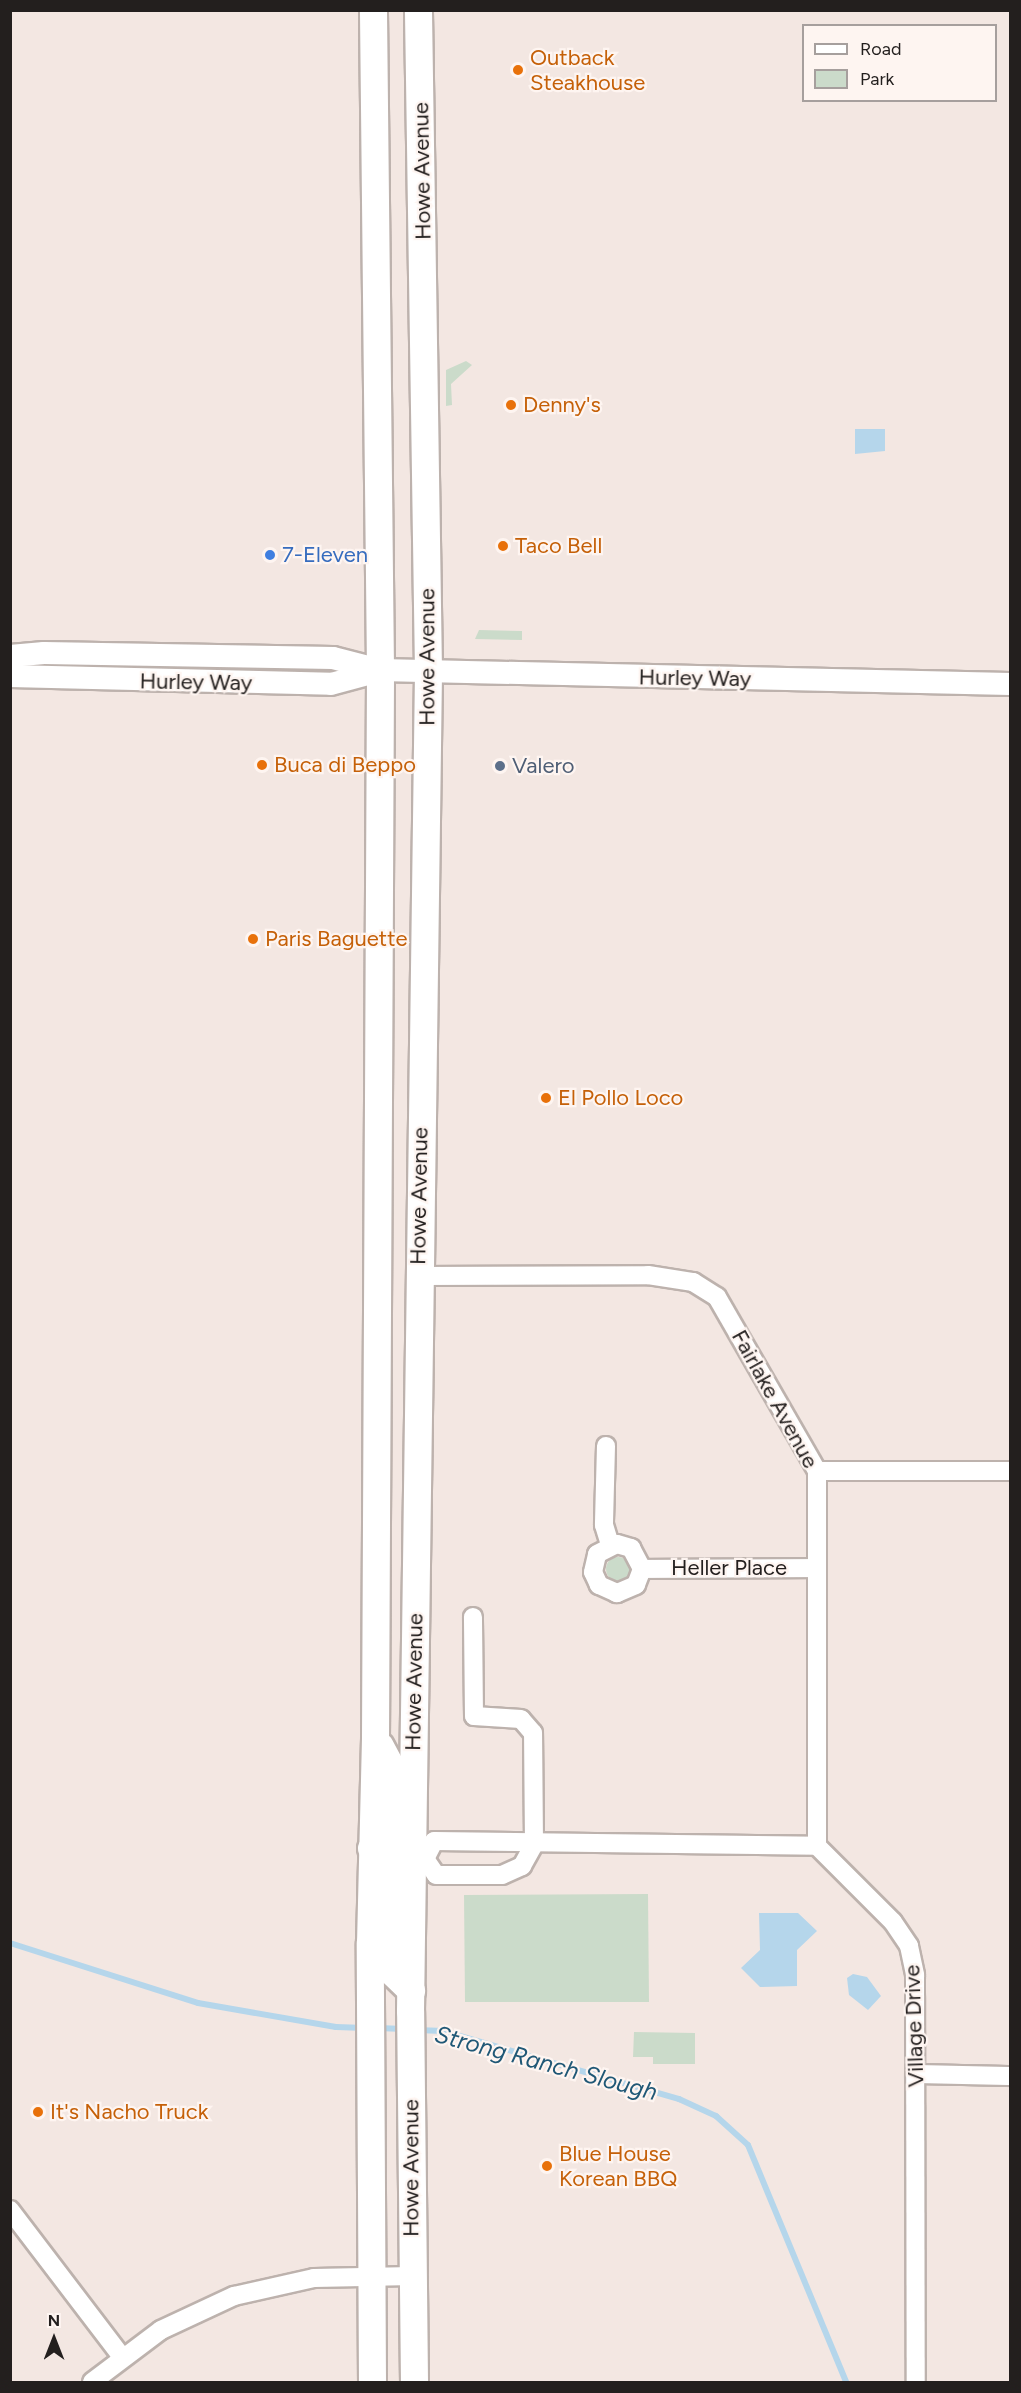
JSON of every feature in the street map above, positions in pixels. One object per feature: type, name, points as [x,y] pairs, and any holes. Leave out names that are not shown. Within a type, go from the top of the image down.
[{"type":"main road","name":"Howe Avenue","points":[[372,2382],[370,2006],[371,1848],[375,1737],[380,670],[373,10]]},
{"type":"main road","name":"Howe Avenue","points":[[414,2382],[411,2000],[419,1860],[418,1276],[428,671],[418,10]]},
{"type":"main road","points":[[378,1141],[390,1155],[393,1236],[398,1252],[418,1276]]},
{"type":"main road","points":[[375,1737],[393,1770],[395,1852],[419,1860]]},
{"type":"main road","points":[[371,1848],[380,1852],[391,1876],[391,1971],[411,2000]]},
{"type":"street","name":"Hurley Way","points":[[10,656],[96,653],[333,658],[380,670],[1011,684]]},
{"type":"street","name":"Hurley Way","points":[[10,676],[331,684],[380,670]]},
{"type":"street","name":"Fairlake Avenue","points":[[418,1276],[648,1275],[693,1282],[717,1297],[817,1471],[817,1846]]},
{"type":"street","points":[[606,1446],[604,1525],[610,1545]]},
{"type":"street","points":[[817,1471],[1011,1471]]},
{"type":"street","name":"Heller Place","points":[[610,1545],[631,1548],[642,1569],[639,1580],[630,1590],[617,1593],[604,1590],[594,1579],[593,1566],[597,1554],[610,1545]]},
{"type":"street","name":"Heller Place","points":[[642,1569],[816,1568]]},
{"type":"street","points":[[473,1617],[474,1716],[521,1719],[533,1734],[534,1844],[522,1866],[502,1875],[436,1875],[419,1860],[435,1841],[534,1844],[817,1846]]},
{"type":"street","name":"Village Drive","points":[[817,1846],[893,1922],[909,1946],[915,1975],[916,2382]]},
{"type":"street","points":[[915,2074],[1011,2076]]},
{"type":"street","points":[[10,2210],[122,2357]]},
{"type":"street","points":[[92,2382],[122,2357],[161,2330],[234,2296],[314,2278],[372,2275],[413,2276]]},
{"type":"green space","points":[[466,361],[472,365],[451,384],[452,405],[446,406],[446,370]]},
{"type":"green space","points":[[479,630],[522,631],[522,640],[475,639]]},
{"type":"green space","points":[[618,1557],[627,1560],[630,1569],[627,1578],[618,1581],[609,1578],[606,1569],[609,1560]]},
{"type":"green space","points":[[648,1894],[649,2002],[465,2002],[464,1895]]},
{"type":"green space","points":[[634,2032],[695,2033],[695,2064],[653,2064],[653,2057],[633,2057]]},
{"type":"water","points":[[855,429],[885,429],[885,451],[855,454]]},
{"type":"water","points":[[759,1913],[798,1913],[817,1931],[797,1950],[797,1986],[760,1987],[741,1968],[760,1950]]},
{"type":"water","points":[[853,1974],[867,1977],[881,1996],[868,2010],[849,1995],[847,1978]]},
{"type":"waterway","name":"Strong Ranch Slough","points":[[10,1943],[198,2003],[336,2027],[365,2028]]},
{"type":"waterway","name":"Strong Ranch Slough","points":[[378,2028],[404,2029]]},
{"type":"waterway","name":"Strong Ranch Slough","points":[[417,2030],[443,2031],[679,2099],[716,2116],[748,2145],[846,2382]]},
{"type":"place","name":"Outback Steakhouse","points":[[518,70]]},
{"type":"place","name":"Denny's","points":[[511,405]]},
{"type":"place","name":"Taco Bell","points":[[503,546]]},
{"type":"place","name":"7-Eleven","points":[[270,555]]},
{"type":"place","name":"Buca di Beppo","points":[[262,765]]},
{"type":"place","name":"Valero","points":[[500,766]]},
{"type":"place","name":"Paris Baguette","points":[[253,939]]},
{"type":"place","name":"El Pollo Loco","points":[[546,1098]]},
{"type":"place","name":"It's Nacho Truck","points":[[38,2112]]},
{"type":"place","name":"Blue House Korean BBQ","points":[[547,2166]]}]
